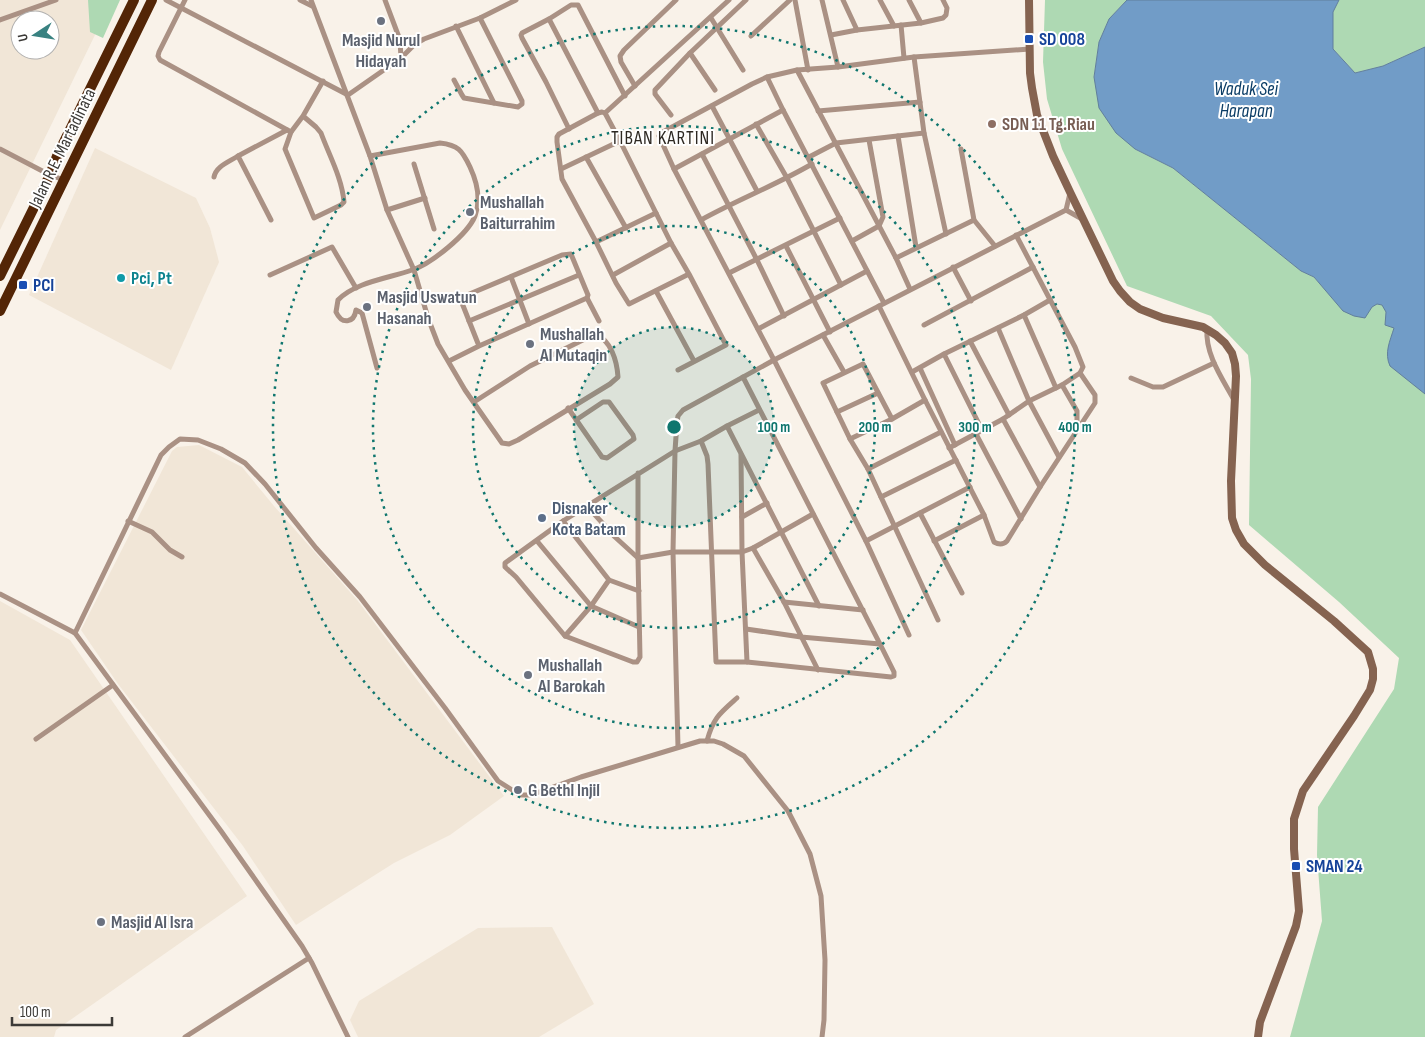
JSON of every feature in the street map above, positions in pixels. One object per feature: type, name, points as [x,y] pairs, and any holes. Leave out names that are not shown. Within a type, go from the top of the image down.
[{"type":"highway","name":"Jalan R.E. Martadinata","points":[[0,276],[134,0]]},
{"type":"highway","name":"Jalan R.E. Martadinata","points":[[0,311],[152,0]]},
{"type":"main road","points":[[1029,0],[1032,88],[1037,115],[1053,156],[1113,281],[1130,302],[1140,309],[1151,314],[1207,329],[1225,343],[1232,353],[1235,370],[1231,481],[1232,518],[1236,530],[1244,544],[1265,565],[1334,621],[1368,652],[1373,669],[1373,680],[1370,690],[1303,791],[1294,819],[1294,849],[1299,911],[1296,926],[1260,1022],[1258,1037]]},
{"type":"street","points":[[0,20],[56,0]]},
{"type":"street","points":[[166,0],[348,95]]},
{"type":"street","points":[[185,0],[159,52],[160,60],[289,131]]},
{"type":"street","points":[[300,0],[311,3],[348,95],[370,156],[386,210],[414,270],[438,344],[465,390],[502,443],[509,444],[518,440],[610,384],[618,377],[616,365],[610,347],[601,336],[595,334],[530,366],[474,402]]},
{"type":"street","points":[[385,0],[400,40],[401,58]]},
{"type":"street","points":[[498,9],[499,0]]},
{"type":"street","points":[[348,95],[401,58],[415,44],[480,18],[516,0]]},
{"type":"street","points":[[635,86],[621,62],[620,56],[676,0]]},
{"type":"street","points":[[689,274],[629,304],[562,179],[557,138],[569,129],[602,113],[625,96],[729,0]]},
{"type":"street","points":[[671,115],[655,94],[655,90],[690,53],[746,0]]},
{"type":"street","points":[[751,36],[790,0]]},
{"type":"street","points":[[795,0],[808,70]]},
{"type":"street","points":[[822,0],[838,67]]},
{"type":"street","points":[[843,0],[857,30]]},
{"type":"street","points":[[880,0],[894,26]]},
{"type":"street","points":[[909,0],[921,23]]},
{"type":"street","points":[[831,35],[857,30],[921,23],[943,18],[946,15],[947,8],[943,0]]},
{"type":"street","points":[[569,129],[520,35],[522,33],[550,19],[571,5],[578,5],[625,96]]},
{"type":"street","points":[[454,80],[464,98],[518,107],[522,104],[480,18]]},
{"type":"street","points":[[711,18],[716,29],[743,70]]},
{"type":"street","points":[[550,19],[602,113],[620,140],[671,243],[726,345],[678,370]]},
{"type":"street","points":[[901,25],[904,58]]},
{"type":"street","points":[[456,26],[494,103]]},
{"type":"street","points":[[909,635],[866,541],[758,328],[700,220],[659,136],[767,77],[797,70],[838,67],[904,58],[1030,49]]},
{"type":"street","points":[[690,53],[715,90]]},
{"type":"street","points":[[914,57],[924,133],[946,234]]},
{"type":"street","points":[[797,70],[896,258],[910,289]]},
{"type":"street","points":[[767,77],[867,271],[925,400],[984,515],[994,542],[1001,544],[1007,541],[1095,403],[1095,395],[1080,373]]},
{"type":"street","points":[[214,177],[214,172],[218,168],[289,131],[303,116],[323,81]]},
{"type":"street","points":[[818,111],[920,102]]},
{"type":"street","points":[[712,106],[757,192]]},
{"type":"street","points":[[674,169],[783,110]]},
{"type":"street","points":[[289,131],[285,149],[314,218],[341,205],[344,202],[344,198],[340,180],[321,133],[316,126],[303,116]]},
{"type":"street","points":[[756,124],[787,178],[841,285]]},
{"type":"street","points":[[808,157],[836,143],[924,133]]},
{"type":"street","points":[[898,136],[916,248]]},
{"type":"street","points":[[561,169],[620,140]]},
{"type":"street","points":[[852,241],[879,226],[883,218],[869,140]]},
{"type":"street","points":[[370,156],[440,143],[451,144],[459,148],[466,159],[475,179],[477,200],[474,217],[462,233],[436,257],[414,270],[383,278],[356,288],[338,300],[336,312],[342,320],[346,321],[353,318],[356,310],[362,313],[377,368]]},
{"type":"street","points":[[0,149],[50,175],[64,180]]},
{"type":"street","points":[[961,149],[974,220],[995,246]]},
{"type":"street","points":[[702,154],[784,316]]},
{"type":"street","points":[[238,156],[271,220]]},
{"type":"street","points":[[586,157],[626,228]]},
{"type":"street","points":[[414,164],[434,229]]},
{"type":"street","points":[[700,220],[812,164]]},
{"type":"street","points":[[1066,210],[1070,192]]},
{"type":"street","points":[[386,210],[425,198]]},
{"type":"street","points":[[1066,210],[1082,219]]},
{"type":"street","points":[[678,747],[673,552],[675,451],[678,416],[683,410],[743,376],[1066,210]]},
{"type":"street","points":[[596,242],[656,213]]},
{"type":"street","points":[[728,273],[840,218]]},
{"type":"street","points":[[896,258],[974,220]]},
{"type":"street","points":[[949,448],[1003,419],[1030,401],[1062,385],[1080,373],[1083,367],[1016,235]]},
{"type":"street","points":[[613,275],[671,243]]},
{"type":"street","points":[[786,246],[830,332]]},
{"type":"street","points":[[270,275],[332,247],[356,288]]},
{"type":"street","points":[[479,346],[460,298],[567,253],[571,254],[588,296],[587,298],[599,321]]},
{"type":"street","points":[[953,267],[972,301]]},
{"type":"street","points":[[924,326],[1033,267]]},
{"type":"street","points":[[758,328],[867,271]]},
{"type":"street","points":[[469,321],[579,275]]},
{"type":"street","points":[[511,276],[529,324]]},
{"type":"street","points":[[656,291],[694,361]]},
{"type":"street","points":[[449,361],[587,298]]},
{"type":"street","points":[[912,372],[1050,300]]},
{"type":"street","points":[[1024,315],[1056,388]]},
{"type":"street","points":[[998,328],[1030,401],[1059,457]]},
{"type":"street","points":[[1207,329],[1207,340],[1214,362],[1234,401]]},
{"type":"street","points":[[823,336],[844,372]]},
{"type":"street","points":[[970,341],[1009,415]]},
{"type":"street","points":[[944,354],[982,430]]},
{"type":"street","points":[[1131,378],[1153,387],[1163,387],[1214,362]]},
{"type":"street","points":[[892,419],[863,364],[823,382],[850,439],[868,469],[938,620]]},
{"type":"street","points":[[920,368],[956,445]]},
{"type":"street","points":[[701,441],[708,464],[716,662],[748,662],[894,676],[894,672],[863,610],[743,376]]},
{"type":"street","points":[[1062,385],[1077,411],[1078,426],[1076,432]]},
{"type":"street","points":[[838,412],[878,393]]},
{"type":"street","points":[[850,439],[892,419],[925,400]]},
{"type":"street","points":[[568,408],[576,420],[605,458],[634,439],[633,434],[609,402],[603,402],[576,420]]},
{"type":"street","points":[[638,473],[640,657],[637,662],[633,662],[565,636],[516,577],[505,568],[505,563],[638,473],[675,451],[701,441],[760,410]]},
{"type":"street","points":[[1003,419],[1040,487]]},
{"type":"street","points":[[727,426],[819,606]]},
{"type":"street","points":[[868,469],[941,432]]},
{"type":"street","points":[[976,434],[1021,519]]},
{"type":"street","points":[[74,634],[161,455],[180,439],[198,440],[221,450],[245,463],[265,484],[316,548],[360,596],[498,781],[520,795],[530,795],[678,747],[707,741],[723,744],[744,756],[788,811],[810,854],[820,896],[825,960],[822,1037]]},
{"type":"street","points":[[742,455],[742,552],[748,662]]},
{"type":"street","points":[[881,497],[956,460]]},
{"type":"street","points":[[866,541],[970,487]]},
{"type":"street","points":[[742,517],[767,503]]},
{"type":"street","points":[[587,506],[615,537],[638,558]]},
{"type":"street","points":[[920,513],[962,594]]},
{"type":"street","points":[[638,558],[673,552],[742,552],[753,548],[813,514]]},
{"type":"street","points":[[934,541],[984,515]]},
{"type":"street","points":[[128,521],[152,532],[170,550],[182,557]]},
{"type":"street","points":[[563,522],[609,580],[639,591]]},
{"type":"street","points":[[537,541],[591,606],[639,627]]},
{"type":"street","points":[[753,548],[784,602],[818,670]]},
{"type":"street","points":[[565,636],[591,606],[609,580]]},
{"type":"street","points":[[0,594],[74,634],[221,831],[309,958],[348,1037]]},
{"type":"street","points":[[784,602],[863,610]]},
{"type":"street","points":[[746,629],[801,637],[880,644]]},
{"type":"street","points":[[36,739],[113,685]]},
{"type":"street","points":[[707,741],[717,716],[737,698]]},
{"type":"street","points":[[185,1037],[309,958]]},
{"type":"shaded area","points":[[0,0],[112,0],[0,230]]},
{"type":"shaded area","points":[[95,148],[196,198],[210,228],[219,262],[171,370],[29,295]]},
{"type":"shaded area","points":[[199,445],[242,467],[358,601],[504,796],[450,835],[394,863],[296,925],[243,846],[118,684],[81,630],[172,451],[177,447]]},
{"type":"shaded area","points":[[0,601],[70,640],[247,896],[56,1030],[54,1037],[0,1037]]},
{"type":"shaded area","points":[[552,927],[594,1004],[539,1037],[358,1037],[350,1020],[359,1001],[478,928]]},
{"type":"green space","points":[[88,0],[120,0],[103,38],[90,32]]},
{"type":"green space","points":[[1045,0],[1127,0],[1109,19],[1099,42],[1094,77],[1135,149],[1173,168],[1301,271],[1314,277],[1337,303],[1373,279],[1425,367],[1425,1037],[1290,1037],[1322,921],[1317,855],[1318,807],[1394,689],[1399,658],[1339,602],[1249,525],[1251,379],[1248,355],[1211,316],[1127,286],[1062,149],[1047,99],[1043,62]]},
{"type":"green space","points":[[1339,0],[1425,0],[1425,47],[1383,66],[1355,73],[1333,49],[1333,11]]},
{"type":"water","name":"Waduk Sei Harapan","points":[[1127,0],[1339,0],[1333,12],[1333,49],[1355,73],[1383,66],[1425,47],[1425,394],[1390,366],[1388,361],[1389,342],[1394,328],[1385,325],[1386,312],[1382,305],[1377,304],[1372,307],[1365,318],[1343,311],[1314,277],[1301,271],[1173,168],[1135,149],[1116,133],[1099,108],[1094,77],[1099,42],[1109,19]]},
{"type":"place","name":"Masjid Nurul Hidayah","points":[[381,21]]},
{"type":"place","name":"SD 008","points":[[1029,39]]},
{"type":"place","name":"SDN 11 Tg.Riau","points":[[992,124]]},
{"type":"place","name":"Mushallah Baiturrahim","points":[[470,212]]},
{"type":"place","name":"Pci, Pt","points":[[121,278]]},
{"type":"place","name":"PCI","points":[[23,285]]},
{"type":"place","name":"Masjid Uswatun Hasanah","points":[[367,307]]},
{"type":"place","name":"Mushallah Al Mutaqin","points":[[530,344]]},
{"type":"place","name":"Disnaker Kota Batam","points":[[542,518]]},
{"type":"place","name":"Mushallah Al Barokah","points":[[528,675]]},
{"type":"place","name":"G Bethl Injil","points":[[518,790]]},
{"type":"place","name":"SMAN 24","points":[[1296,866]]},
{"type":"place","name":"Masjid Al Isra","points":[[101,922]]},
{"type":"district","name":"TIBAN KARTINI","points":[[663,137]]}]
